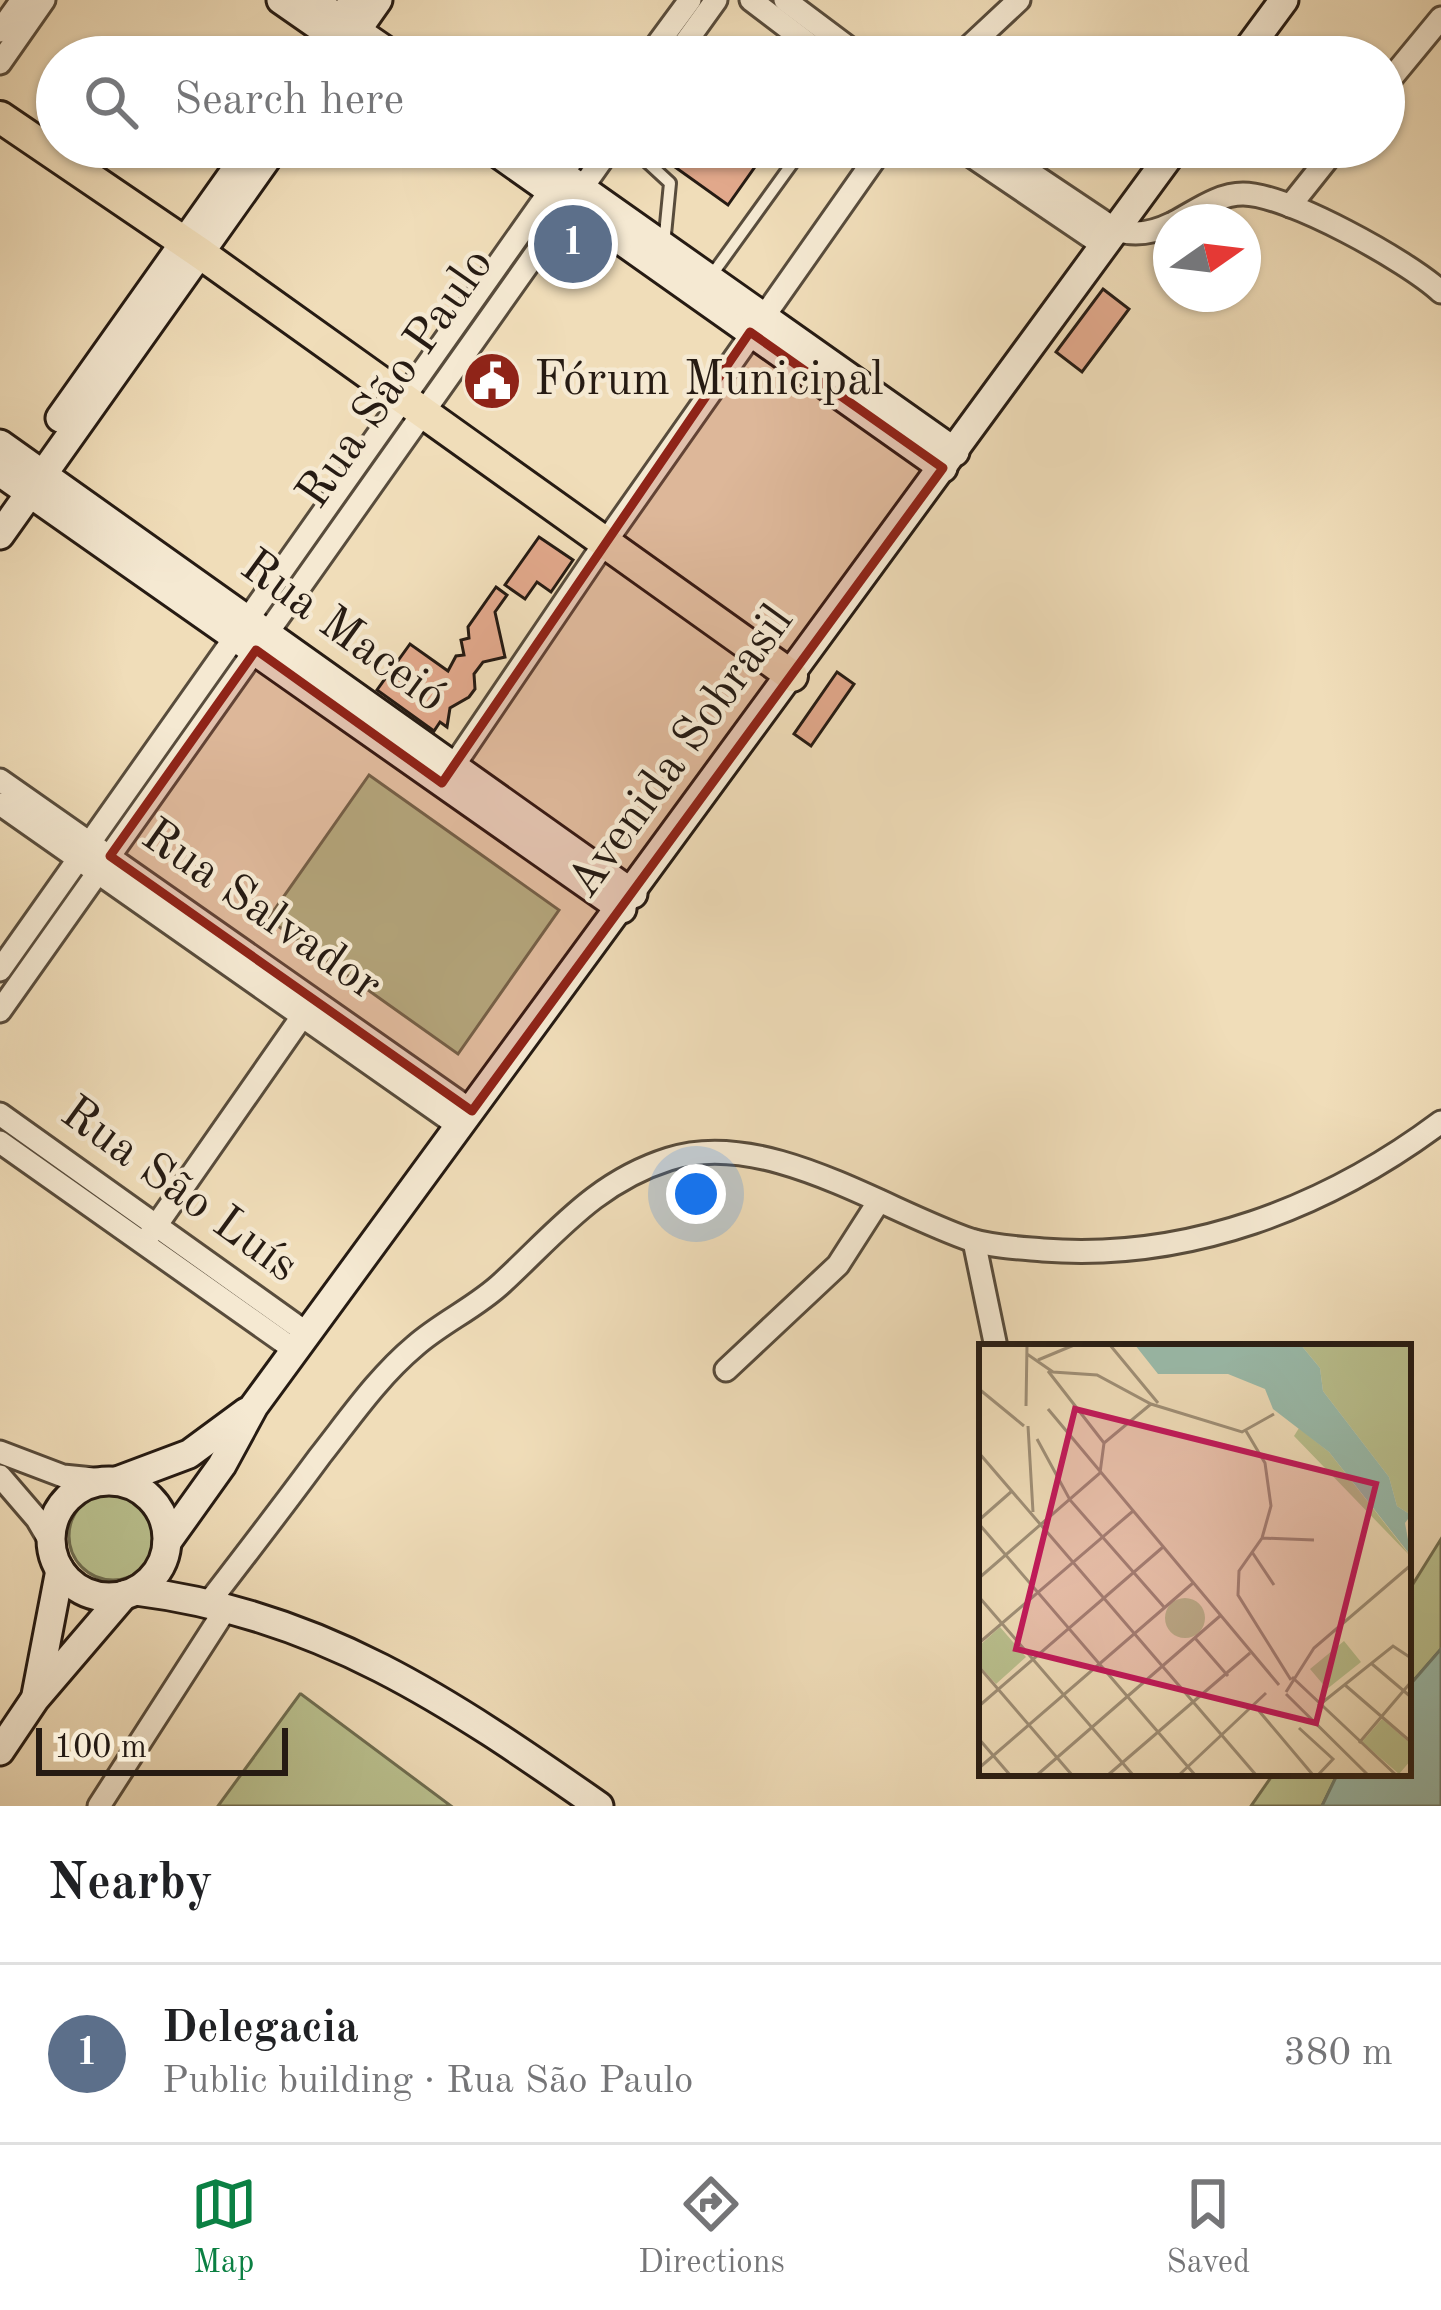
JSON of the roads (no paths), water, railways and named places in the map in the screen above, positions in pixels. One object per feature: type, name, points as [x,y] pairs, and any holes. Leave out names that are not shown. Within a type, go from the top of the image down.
[{"type":"main road","points":[[281,0],[340,36]]},
{"type":"main road","points":[[312,0],[341,36]]},
{"type":"main road","points":[[345,36],[378,0]]},
{"type":"main road","points":[[1257,36],[1284,0]]},
{"type":"main road","points":[[0,117],[36,144]]},
{"type":"main road","points":[[0,139],[36,162]]},
{"type":"main road","points":[[46,168],[185,256]]},
{"type":"main road","points":[[68,168],[787,682]]},
{"type":"main road","points":[[242,177],[245,168]]},
{"type":"main road","points":[[0,535],[19,481],[252,168]]},
{"type":"main road","points":[[528,168],[566,189],[949,460]]},
{"type":"main road","points":[[544,168],[566,189]]},
{"type":"main road","name":"Avenida Sobrasil","points":[[166,1548],[222,1465],[254,1406],[1161,168]]},
{"type":"main road","points":[[627,233],[664,247],[703,287]]},
{"type":"main road","name":"Rua Maceió","points":[[0,444],[19,481],[107,533],[627,902]]},
{"type":"main road","name":"Avenida Sobrasil","points":[[110,1480],[189,1454],[254,1406]]},
{"type":"main road","points":[[35,1699],[59,1509],[85,1485],[110,1480],[131,1484],[155,1502],[162,1515],[166,1548],[211,1602]]},
{"type":"main road","points":[[0,1751],[35,1699],[130,1593],[149,1582],[166,1548]]},
{"type":"main road","points":[[56,1557],[82,1590],[110,1597],[130,1593],[211,1602],[308,1634],[424,1689],[599,1806]]},
{"type":"street","points":[[0,31],[22,0]]},
{"type":"street","points":[[0,63],[44,0]]},
{"type":"street","points":[[663,36],[690,0]]},
{"type":"street","points":[[691,36],[716,0]]},
{"type":"street","points":[[752,0],[784,8],[821,36]]},
{"type":"street","points":[[980,36],[1018,0]]},
{"type":"street","points":[[1405,62],[1441,18]]},
{"type":"street","name":"Rua São Paulo","points":[[463,337],[514,284],[574,168]]},
{"type":"street","name":"Rua São Paulo","points":[[0,1011],[145,786],[195,695],[252,634],[409,415],[463,337],[494,272],[588,168]]},
{"type":"street","points":[[448,775],[599,550],[868,168]]},
{"type":"street","points":[[1000,168],[1110,238],[1153,230]]},
{"type":"street","points":[[1012,168],[1024,180]]},
{"type":"street","points":[[1290,206],[1320,168]]},
{"type":"street","points":[[1209,204],[1240,194],[1290,206],[1408,266],[1441,292]]},
{"type":"street","points":[[494,272],[514,284]]},
{"type":"street","name":"Rua São Paulo","points":[[145,786],[215,708],[252,634]]},
{"type":"street","points":[[195,695],[215,708]]},
{"type":"street","name":"Rua Salvador","points":[[7,796],[466,1119]]},
{"type":"street","name":"Rua São Paulo","points":[[0,970],[95,858]]},
{"type":"street","points":[[21,940],[41,954]]},
{"type":"street","points":[[150,1235],[308,1008]]},
{"type":"street","name":"Rua São Luís","points":[[0,1114],[150,1235]]},
{"type":"street","points":[[107,1802],[211,1602],[368,1394],[416,1345],[500,1286],[583,1204],[616,1182],[671,1158],[716,1152],[752,1156],[974,1241],[1095,1254],[1167,1247],[1257,1223],[1404,1150],[1441,1122]]},
{"type":"street","points":[[7,1147],[26,1132]]},
{"type":"street","name":"Rua São Luís","points":[[7,1147],[150,1235],[302,1342]]},
{"type":"street","points":[[726,1370],[838,1264],[879,1201]]},
{"type":"street","points":[[974,1241],[995,1344]]},
{"type":"street","points":[[0,1452],[63,1476],[110,1480]]},
{"type":"street","points":[[0,1476],[37,1519],[56,1557]]},
{"type":"lane","points":[[654,168],[670,183],[664,247]]},
{"type":"lane","points":[[703,287],[789,168]]},
{"type":"place","name":"Delegacia","points":[[573,244]]},
{"type":"place","name":"Fórum Municipal","points":[[492,381]]}]
